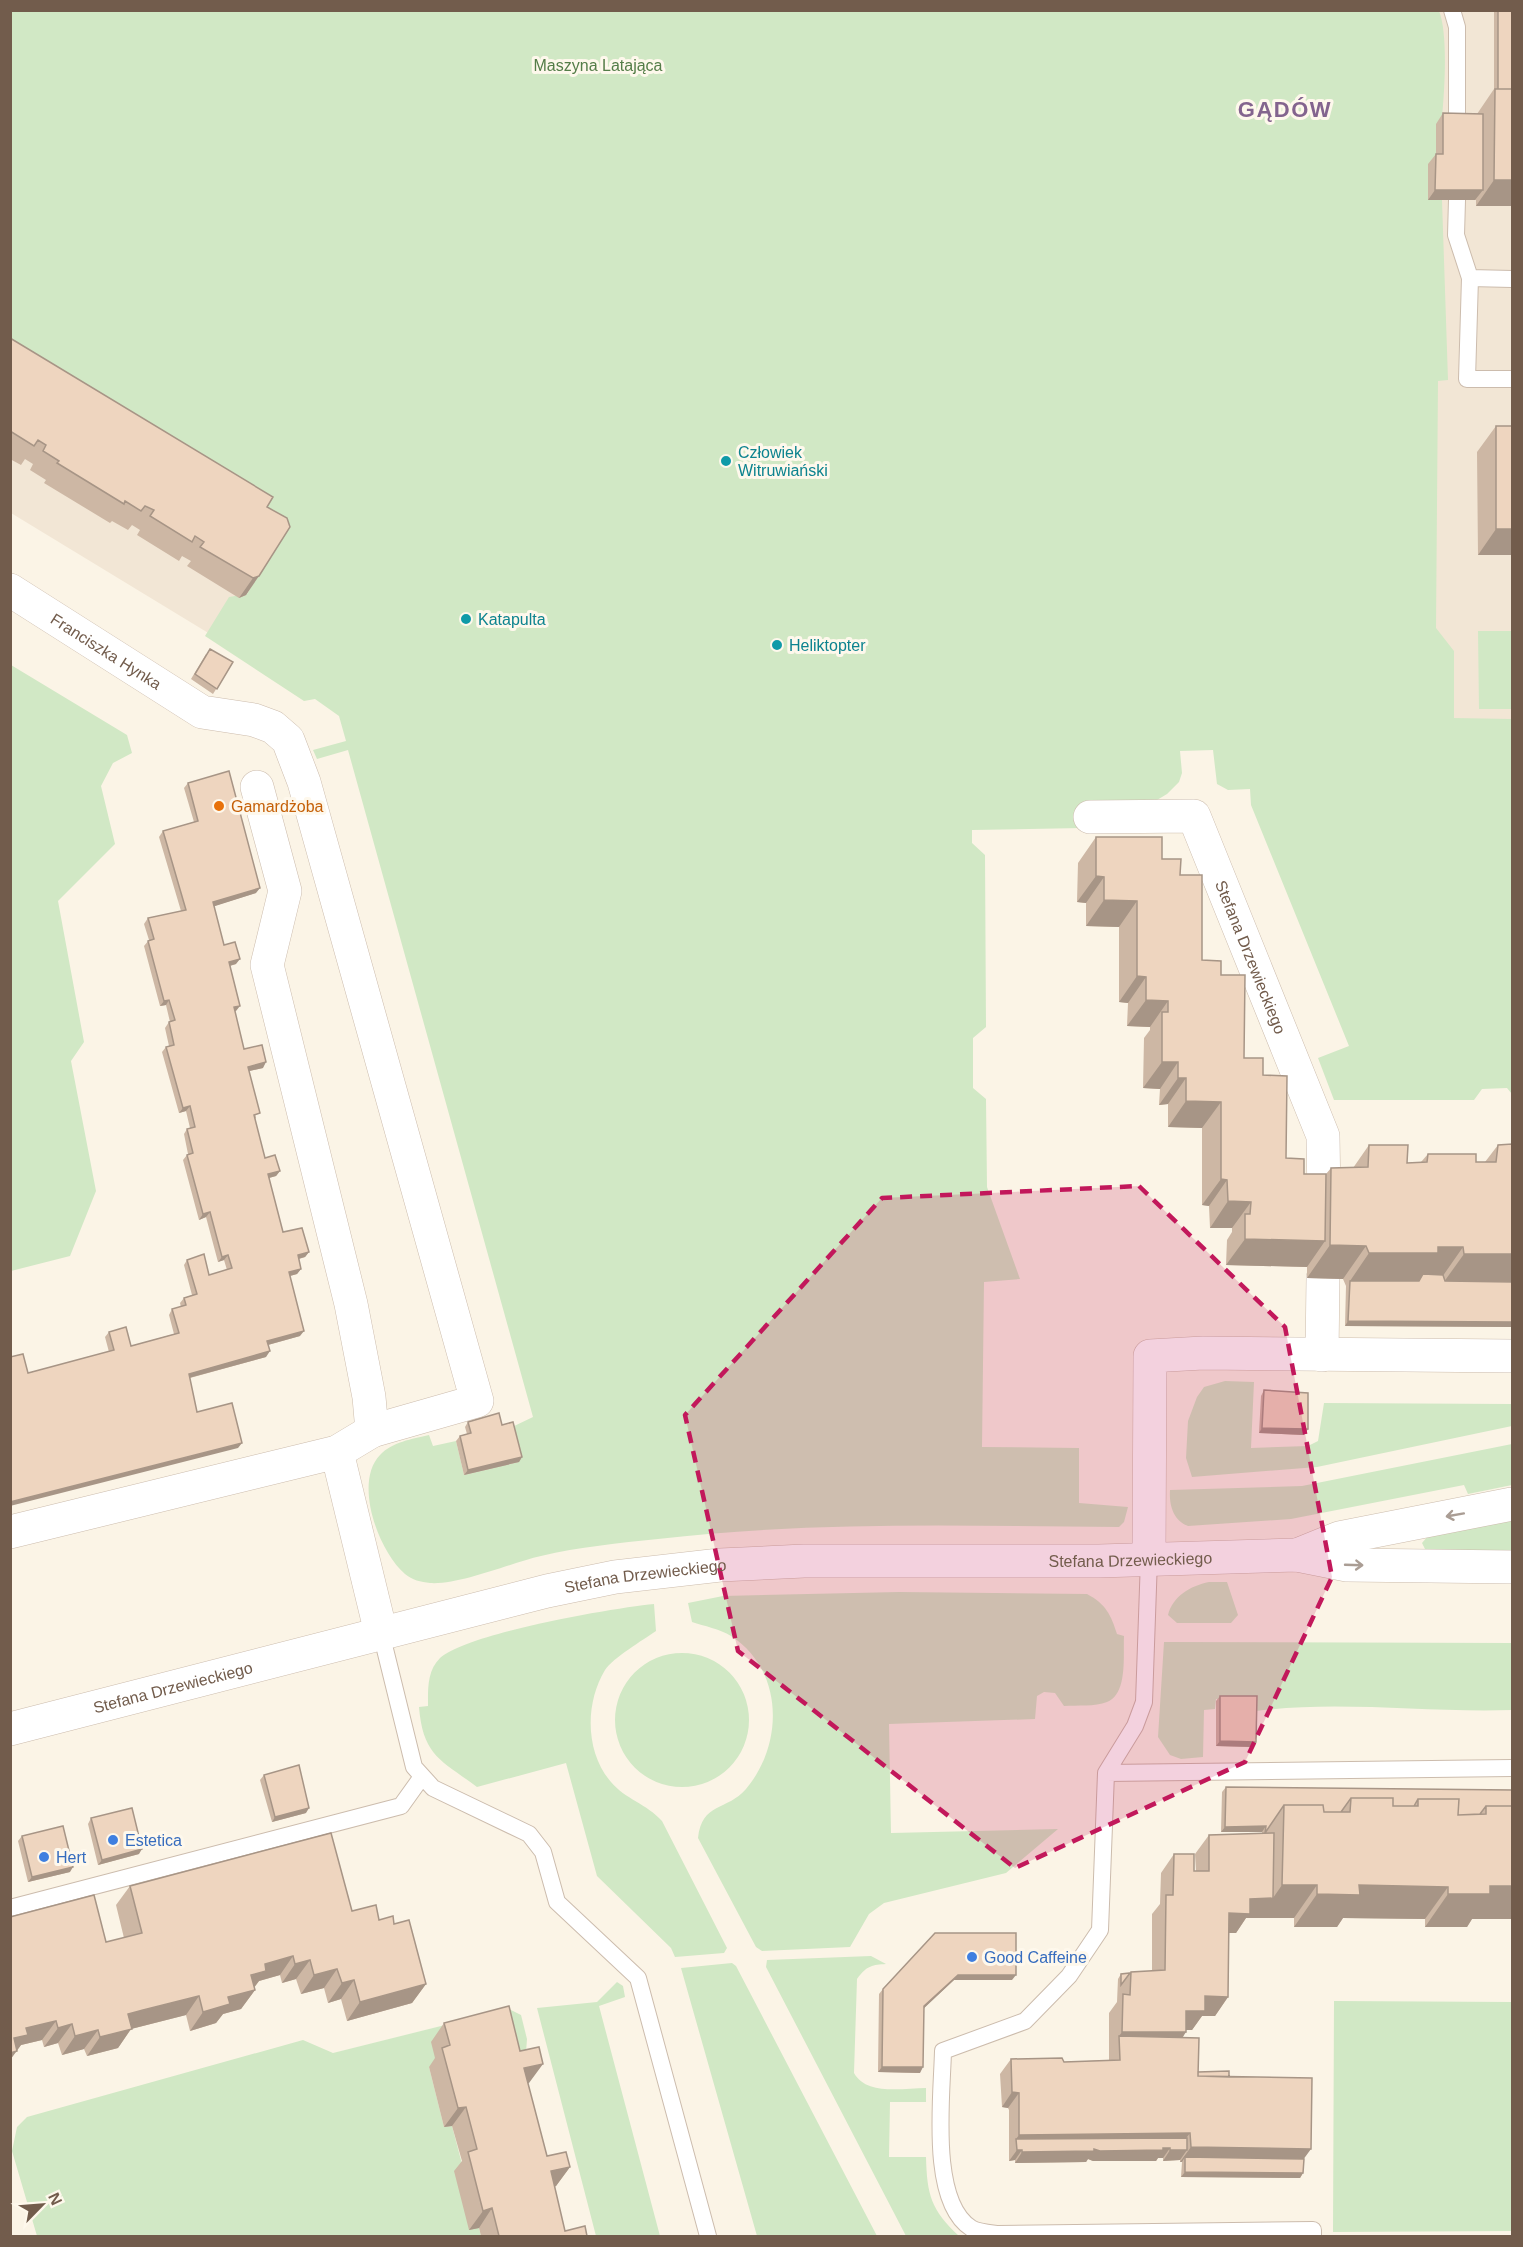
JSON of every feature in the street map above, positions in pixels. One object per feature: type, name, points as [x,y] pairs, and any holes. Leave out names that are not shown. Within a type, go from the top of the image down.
[{"type":"street","name":"Franciszka Hynka","points":[[10,590],[201,711],[254,720],[273,727],[288,740],[315,820]]},
{"type":"street","points":[[257,787],[285,891],[267,965],[351,1304],[369,1397],[372,1431]]},
{"type":"street","name":"Stefana Drzewieckiego","points":[[1090,817],[1194,816],[1323,1136],[1324,1200]]},
{"type":"street","points":[[10,1532],[337,1452],[372,1431],[477,1401],[315,820],[271,834]]},
{"type":"street","points":[[1322,1355],[1323,1278]]},
{"type":"street","points":[[1149,1559],[1150,1356],[1203,1353],[1512,1356]]},
{"type":"street","points":[[337,1452],[381,1633]]},
{"type":"street","name":"Stefana Drzewieckiego","points":[[1297,1555],[1339,1538],[1512,1504]]},
{"type":"street","name":"Stefana Drzewieckiego","points":[[10,1729],[536,1594],[615,1577],[720,1565],[815,1561],[1149,1559],[1297,1555],[1347,1565],[1512,1567]]},
{"type":"lane","points":[[1452,10],[1457,27],[1457,124]]},
{"type":"lane","points":[[1457,200],[1456,235],[1470,278],[1467,379],[1512,379]]},
{"type":"lane","points":[[1470,278],[1512,279]]},
{"type":"lane","points":[[1149,1559],[1144,1702],[1135,1726],[1106,1773],[1100,1930],[1069,1976],[1025,2021],[943,2052],[944,2186],[952,2206],[971,2228],[998,2235],[1202,2234],[1313,2230],[1313,2236]]},
{"type":"lane","points":[[381,1633],[414,1767],[421,1778],[433,1788],[529,1834],[543,1852],[556,1902],[638,1978],[708,2236]]},
{"type":"lane","points":[[1106,1773],[1512,1768]]},
{"type":"lane","points":[[10,1908],[401,1806],[421,1778]]},
{"type":"highlighted area","points":[[1139,1186],[1285,1327],[1332,1577],[1245,1762],[1015,1868],[738,1651],[685,1415],[882,1198]]},
{"type":"shaded area","points":[[1415,11],[1512,11],[1512,751],[1406,703]]},
{"type":"shaded area","points":[[10,320],[300,500],[315,698],[11,513]]},
{"type":"green space","name":"Maszyna Latająca","points":[[10,11],[1439,11],[1443,25],[1444,86],[1436,164],[1428,165],[1428,199],[1442,200],[1448,380],[1438,381],[1436,628],[1454,651],[1454,718],[1512,719],[1512,1094],[1507,1088],[1482,1089],[1474,1100],[1334,1100],[1318,1058],[1349,1046],[1251,805],[1250,789],[1228,790],[1217,784],[1213,750],[1180,751],[1182,773],[1179,782],[1167,794],[1152,803],[1082,828],[972,830],[972,843],[985,855],[986,1027],[973,1038],[973,1088],[986,1099],[987,1187],[1020,1279],[984,1282],[982,1447],[1079,1448],[1079,1503],[1128,1507],[1124,1522],[1119,1527],[888,1526],[715,1533],[570,1550],[442,1583],[414,1579],[395,1564],[379,1534],[369,1499],[372,1467],[380,1455],[396,1444],[429,1435],[433,1446],[456,1441],[464,1475],[518,1462],[510,1428],[533,1417],[348,750],[317,759],[313,750],[346,741],[339,716],[315,699],[304,701],[205,636],[229,597],[247,594],[276,546],[11,365]]},
{"type":"green space","points":[[1478,631],[1512,631],[1512,709],[1479,709]]},
{"type":"green space","points":[[11,665],[127,735],[132,753],[113,763],[101,786],[115,844],[58,901],[84,1042],[71,1061],[96,1191],[70,1256],[11,1271]]},
{"type":"green space","points":[[1225,1381],[1254,1382],[1251,1448],[1308,1446],[1318,1441],[1324,1403],[1512,1404],[1512,1426],[1317,1467],[1192,1477],[1186,1458],[1188,1421],[1197,1397],[1204,1387]]},
{"type":"green space","points":[[1512,1444],[1512,1485],[1468,1494],[1464,1485],[1291,1519],[1188,1526],[1175,1516],[1170,1501],[1170,1490],[1302,1486]]},
{"type":"green space","points":[[1512,1518],[1512,1551],[1431,1550],[1425,1549],[1422,1543],[1428,1536]]},
{"type":"green space","points":[[1209,1582],[1227,1582],[1238,1615],[1231,1623],[1177,1623],[1168,1615],[1178,1597],[1195,1586]]},
{"type":"green space","points":[[899,1592],[1087,1594],[1103,1606],[1117,1634],[1124,1636],[1123,1673],[1118,1691],[1114,1698],[1102,1704],[1064,1706],[1055,1693],[1044,1692],[1037,1696],[1035,1719],[889,1724],[891,1833],[1058,1829],[1006,1873],[884,1903],[869,1914],[850,1947],[762,1951],[756,1947],[698,1838],[700,1826],[710,1812],[739,1796],[758,1771],[767,1751],[772,1730],[773,1708],[769,1687],[761,1668],[748,1650],[727,1634],[692,1622],[688,1603],[723,1596]]},
{"type":"green space","points":[[654,1604],[656,1631],[615,1660],[605,1670],[598,1683],[591,1712],[592,1742],[602,1770],[611,1782],[662,1821],[727,1948],[724,1953],[675,1957],[671,1948],[597,1876],[566,1763],[477,1787],[436,1755],[430,1747],[421,1723],[419,1707],[428,1706],[429,1680],[433,1669],[440,1658],[456,1649],[479,1640],[542,1623]]},
{"type":"green space","points":[[1164,1642],[1512,1643],[1512,1710],[1319,1707],[1256,1711],[1255,1700],[1216,1699],[1215,1709],[1204,1710],[1203,1757],[1181,1759],[1170,1755],[1158,1737]]},
{"type":"green space","points":[[682,1653],[708,1658],[729,1673],[744,1694],[749,1720],[744,1746],[729,1767],[708,1782],[682,1787],[656,1782],[635,1767],[620,1746],[615,1720],[620,1694],[635,1673],[656,1658]]},
{"type":"green space","points":[[871,1956],[886,1964],[870,1967],[857,1979],[854,2073],[860,2080],[876,2088],[926,2088],[926,2102],[890,2102],[889,2157],[926,2157],[932,2201],[942,2218],[959,2236],[906,2236],[766,1967],[767,1960]]},
{"type":"green space","points":[[732,1963],[736,1966],[877,2236],[757,2236],[681,1968]]},
{"type":"green space","points":[[617,1982],[623,1986],[625,1997],[599,2006],[660,2236],[596,2236],[537,2008],[597,2002]]},
{"type":"green space","points":[[1334,2001],[1512,2002],[1512,2231],[1333,2232]]},
{"type":"green space","points":[[509,2009],[521,2015],[527,2039],[525,2066],[437,2065],[429,2067],[444,2127],[452,2126],[481,2236],[37,2236],[12,2151],[17,2127],[27,2117],[303,2040],[333,2053]]},
{"type":"building","points":[[1498,10],[1512,10],[1512,89],[1498,89]]},
{"type":"building","points":[[1495,89],[1512,89],[1512,180],[1494,180]]},
{"type":"building","points":[[1443,113],[1483,114],[1483,190],[1435,190],[1436,154],[1443,154]]},
{"type":"building","points":[[10,338],[273,497],[267,507],[287,518],[290,527],[259,576],[253,578],[200,547],[204,542],[195,536],[192,542],[150,516],[154,510],[145,506],[141,511],[125,501],[124,504],[57,463],[59,461],[43,451],[46,445],[38,440],[34,446],[10,431]]},
{"type":"building","points":[[1496,426],[1512,426],[1512,529],[1496,529]]},
{"type":"building","points":[[210,649],[233,662],[217,689],[195,674]]},
{"type":"building","points":[[229,771],[260,888],[213,902],[224,945],[235,942],[240,959],[229,962],[240,1006],[234,1007],[244,1049],[262,1045],[266,1062],[248,1067],[260,1113],[254,1115],[265,1158],[275,1155],[280,1171],[268,1174],[283,1232],[302,1228],[309,1252],[298,1255],[301,1269],[289,1272],[304,1331],[267,1341],[270,1351],[189,1374],[197,1412],[232,1403],[242,1443],[10,1502],[10,1357],[23,1354],[28,1373],[114,1350],[109,1332],[126,1327],[131,1346],[179,1333],[172,1309],[186,1305],[184,1298],[197,1294],[187,1260],[204,1254],[209,1275],[232,1268],[228,1255],[222,1257],[210,1212],[203,1214],[187,1155],[193,1153],[187,1129],[195,1127],[190,1106],[183,1108],[166,1047],[174,1045],[169,1022],[175,1020],[169,1000],[164,1001],[148,941],[154,939],[148,918],[186,910],[163,831],[198,821],[188,783]]},
{"type":"building","points":[[1096,837],[1162,837],[1162,859],[1181,859],[1180,875],[1202,875],[1202,960],[1221,961],[1221,975],[1245,975],[1244,1058],[1263,1058],[1263,1075],[1287,1076],[1286,1158],[1304,1159],[1304,1174],[1326,1174],[1325,1241],[1245,1239],[1245,1214],[1250,1214],[1251,1202],[1228,1201],[1227,1180],[1221,1179],[1221,1102],[1186,1101],[1186,1078],[1178,1078],[1178,1062],[1162,1062],[1162,1012],[1168,1012],[1168,1001],[1146,1000],[1146,977],[1137,976],[1137,901],[1104,900],[1104,877],[1096,876]]},
{"type":"building","points":[[1512,1144],[1512,1254],[1464,1254],[1463,1247],[1438,1247],[1438,1253],[1369,1253],[1366,1246],[1330,1245],[1331,1168],[1368,1167],[1369,1145],[1408,1145],[1407,1163],[1427,1162],[1428,1154],[1476,1154],[1476,1162],[1496,1162],[1498,1145]]},
{"type":"building","points":[[1423,1274],[1443,1275],[1445,1281],[1512,1282],[1512,1322],[1348,1321],[1350,1281],[1419,1281]]},
{"type":"building","points":[[1264,1390],[1308,1393],[1308,1429],[1262,1428]]},
{"type":"building","points":[[499,1413],[502,1425],[513,1422],[522,1457],[468,1470],[460,1436],[471,1433],[468,1422]]},
{"type":"building","points":[[1220,1696],[1257,1696],[1256,1742],[1220,1741]]},
{"type":"building","points":[[299,1765],[309,1808],[275,1817],[264,1775]]},
{"type":"building","points":[[1226,1787],[1512,1790],[1512,1806],[1486,1806],[1480,1814],[1458,1815],[1459,1799],[1418,1799],[1414,1806],[1393,1806],[1393,1798],[1351,1798],[1341,1812],[1324,1812],[1323,1805],[1284,1805],[1265,1833],[1266,1826],[1225,1827]]},
{"type":"building","points":[[1351,1798],[1393,1798],[1393,1806],[1418,1806],[1418,1799],[1459,1799],[1458,1815],[1486,1814],[1486,1806],[1512,1806],[1512,1886],[1490,1886],[1490,1894],[1448,1894],[1448,1887],[1359,1885],[1360,1895],[1317,1894],[1317,1885],[1282,1885],[1284,1805],[1323,1805],[1324,1812],[1350,1812]]},
{"type":"building","points":[[132,1808],[142,1849],[102,1860],[91,1818]]},
{"type":"building","points":[[63,1826],[73,1867],[32,1877],[22,1836]]},
{"type":"building","points":[[331,1833],[352,1911],[376,1905],[379,1920],[393,1916],[394,1924],[409,1920],[426,1984],[360,2002],[354,1980],[342,1983],[337,1969],[314,1975],[310,1960],[295,1964],[293,1956],[265,1964],[266,1971],[251,1975],[255,1990],[228,1997],[230,2004],[203,2012],[199,1996],[143,2010],[128,2014],[132,2029],[100,2037],[98,2030],[75,2036],[72,2024],[58,2028],[56,2021],[26,2028],[28,2035],[14,2038],[17,2051],[10,2053],[10,1917],[94,1895],[106,1942],[142,1933],[130,1886]]},
{"type":"building","points":[[1274,1833],[1273,1898],[1250,1899],[1250,1914],[1229,1913],[1228,1997],[1205,1996],[1205,2011],[1186,2011],[1186,2032],[1122,2032],[1123,1994],[1130,1995],[1131,1972],[1165,1970],[1166,1895],[1173,1895],[1174,1854],[1194,1854],[1194,1871],[1209,1871],[1209,1835]]},
{"type":"building","points":[[935,1933],[1016,1933],[1016,1975],[958,1975],[924,2006],[923,2067],[882,2067],[883,1989]]},
{"type":"building","points":[[1130,1973],[1121,1985],[1121,1974]]},
{"type":"building","points":[[509,2006],[520,2051],[539,2047],[543,2064],[524,2068],[547,2156],[566,2152],[570,2167],[551,2171],[565,2231],[585,2226],[587,2236],[499,2236],[492,2208],[483,2211],[468,2152],[477,2149],[466,2107],[458,2108],[442,2048],[450,2045],[444,2023]]},
{"type":"building","points":[[1119,2036],[1199,2038],[1198,2076],[1312,2078],[1311,2149],[1191,2147],[1190,2133],[1019,2135],[1019,2093],[1012,2092],[1011,2059],[1062,2058],[1064,2062],[1120,2060]]},
{"type":"building","points":[[1229,2071],[1229,2077],[1198,2076],[1198,2072]]},
{"type":"building","points":[[1187,2138],[1187,2150],[1163,2148],[1163,2150],[1100,2151],[1094,2149],[1094,2151],[1022,2152],[1022,2150],[1017,2150],[1016,2139]]},
{"type":"building","points":[[1185,2157],[1304,2159],[1303,2173],[1185,2172]]},
{"type":"place","name":"Człowiek Witruwiański","points":[[726,461]]},
{"type":"place","name":"Katapulta","points":[[466,619]]},
{"type":"place","name":"Heliktopter","points":[[777,645]]},
{"type":"place","name":"Gamardżoba","points":[[219,806]]},
{"type":"place","name":"Estetica","points":[[113,1840]]},
{"type":"place","name":"Hert","points":[[44,1857]]},
{"type":"place","name":"Good Caffeine","points":[[972,1957]]},
{"type":"district","name":"GĄDÓW","points":[[1285,109]]}]
